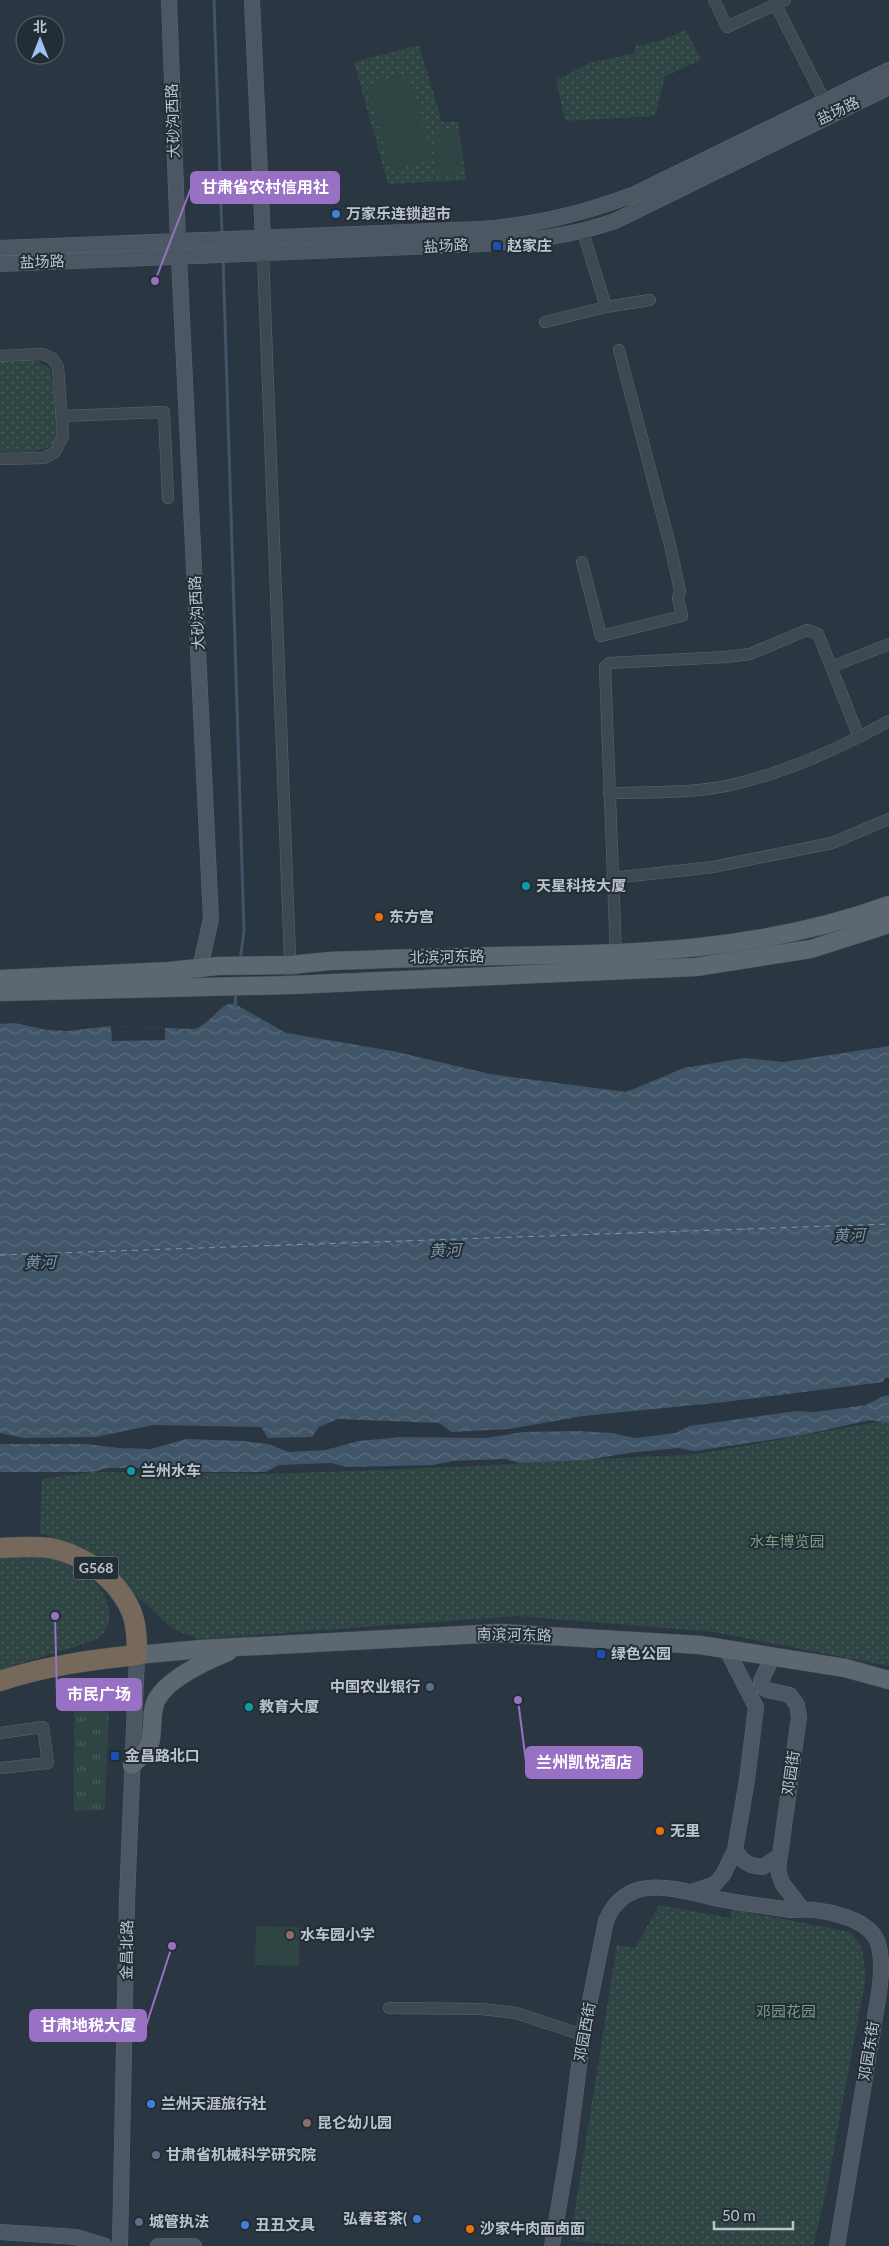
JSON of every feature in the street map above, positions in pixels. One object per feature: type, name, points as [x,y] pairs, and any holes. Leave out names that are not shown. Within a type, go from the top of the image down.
[{"type":"highway","name":"G568","points":[[0,1548],[32,1546],[50,1548],[81,1558],[95,1568],[120,1592],[127,1604],[136,1633],[137,1655]]},
{"type":"highway","name":"南滨河东路","points":[[0,1681],[38,1669],[62,1664],[137,1655]]},
{"type":"main road","name":"北滨河东路","points":[[0,978],[406,958],[616,955],[669,952],[763,939],[848,920],[889,905]]},
{"type":"main road","name":"北滨河东路","points":[[0,992],[285,985],[696,967],[812,949],[889,924]]},
{"type":"main road","name":"南滨河东路","points":[[137,1655],[238,1647],[500,1633],[726,1648],[845,1668],[889,1680]]},
{"type":"main road","points":[[132,1765],[149,1747],[152,1716],[157,1699],[167,1687],[211,1659],[238,1647]]},
{"type":"street","name":"大砂沟西路","points":[[169,0],[178,242]]},
{"type":"street","points":[[252,0],[263,239]]},
{"type":"street","points":[[714,0],[727,27],[781,2],[828,108]]},
{"type":"street","name":"盐场路","points":[[0,264],[482,244],[537,240],[583,232],[615,221],[828,108],[889,70]]},
{"type":"street","name":"盐场路","points":[[0,248],[242,240],[482,229],[523,225],[592,210],[635,194],[828,108],[889,87]]},
{"type":"street","points":[[583,232],[606,307]]},
{"type":"street","points":[[262,254],[285,985]]},
{"type":"street","name":"大砂沟西路","points":[[179,258],[211,919],[200,968]]},
{"type":"street","points":[[545,322],[606,307],[650,300]]},
{"type":"street","points":[[582,562],[601,636],[682,616],[678,598],[680,591],[670,545],[618,350]]},
{"type":"street","points":[[0,356],[42,354],[52,358],[58,367],[63,436],[55,452],[44,458],[0,459]]},
{"type":"street","points":[[62,416],[164,412],[168,498]]},
{"type":"street","points":[[616,955],[605,667],[609,663],[750,654],[806,630],[818,634],[860,737]]},
{"type":"street","points":[[831,667],[889,644]]},
{"type":"street","points":[[609,793],[674,792],[738,784],[824,755],[889,721]]},
{"type":"street","points":[[612,878],[712,866],[832,843],[889,819]]},
{"type":"street","points":[[694,1891],[715,1884],[724,1875],[735,1850],[756,1706],[726,1648]]},
{"type":"street","name":"金昌北路","points":[[120,2246],[127,1900],[137,1655]]},
{"type":"street","name":"邓园街","points":[[774,1656],[761,1681],[762,1686],[768,1690],[790,1695],[797,1705],[799,1716],[778,1870],[782,1883],[802,1909]]},
{"type":"street","points":[[0,1733],[43,1727],[48,1763],[0,1768]]},
{"type":"street","points":[[735,1850],[746,1864],[754,1867],[762,1867],[779,1856]]},
{"type":"street","name":"邓园西街","points":[[552,2246],[568,2152],[584,2035],[606,1921],[611,1908],[620,1898],[635,1889],[650,1887],[694,1891]]},
{"type":"street","name":"邓园东街","points":[[694,1891],[719,1899],[791,1910],[802,1909],[844,1915],[863,1925],[878,1941],[882,1967],[837,2246]]},
{"type":"street","points":[[389,2008],[480,2009],[516,2013],[584,2035]]},
{"type":"street","points":[[0,2232],[76,2237],[105,2246]]},
{"type":"street","points":[[158,2246],[194,2246]]},
{"type":"green space","points":[[686,30],[701,60],[665,76],[655,116],[565,121],[556,80],[590,63],[634,53],[635,46],[659,41]]},
{"type":"green space","points":[[419,45],[442,122],[458,122],[466,180],[388,184],[354,62]]},
{"type":"green space","points":[[409,73],[433,159],[391,171],[367,85]]},
{"type":"green space","points":[[458,128],[459,175],[436,175],[435,129]]},
{"type":"green space","points":[[38,361],[51,370],[58,437],[47,448],[40,450],[32,452],[0,452],[0,362]]},
{"type":"green space","name":"水车博览园","points":[[889,1420],[889,1666],[713,1632],[518,1616],[199,1639],[173,1629],[99,1562],[71,1544],[40,1533],[42,1479],[93,1472],[268,1474],[454,1467],[697,1454]]},
{"type":"green space","points":[[44,1557],[66,1564],[86,1574],[94,1581],[106,1599],[109,1610],[107,1627],[96,1640],[0,1670],[0,1558]]},
{"type":"green space","points":[[74,1687],[98,1687],[106,1696],[109,1707],[105,1810],[74,1811]]},
{"type":"green space","name":"邓园花园","points":[[659,1905],[730,1918],[732,1909],[850,1932],[862,1947],[866,1976],[827,2187],[813,2246],[637,2246],[570,2241],[617,1945],[635,1948]]},
{"type":"green space","points":[[256,1926],[300,1927],[299,1966],[255,1965]]},
{"type":"water","name":"黄河","points":[[228,1004],[235,1004],[286,1033],[393,1051],[490,1074],[626,1092],[684,1068],[744,1058],[784,1062],[889,1046],[889,1378],[885,1378],[883,1382],[725,1402],[583,1416],[509,1429],[452,1432],[439,1423],[338,1419],[319,1427],[312,1437],[268,1438],[261,1427],[153,1425],[96,1437],[23,1438],[0,1433],[0,1024],[15,1023],[47,1030],[68,1031],[111,1026],[195,1029]]},
{"type":"water","points":[[889,1395],[889,1423],[870,1420],[802,1435],[694,1451],[678,1448],[628,1453],[587,1460],[520,1463],[505,1459],[453,1461],[433,1465],[347,1467],[331,1463],[279,1465],[265,1472],[168,1472],[155,1468],[108,1468],[92,1472],[0,1472],[0,1444],[85,1444],[151,1449],[186,1439],[244,1441],[268,1444],[289,1452],[326,1450],[358,1441],[401,1437],[485,1438],[524,1432],[578,1431],[611,1433],[635,1438],[676,1433],[690,1426],[796,1411],[815,1412],[866,1405]]},
{"type":"pier","points":[[111,1026],[165,1028],[165,1040],[112,1041]]},
{"type":"waterway","points":[[214,0],[222,234]]},
{"type":"waterway","points":[[223,258],[244,931],[240,961]]},
{"type":"waterway","points":[[235,1008],[236,992]]},
{"type":"ferry route","points":[[0,1255],[889,1224]]},
{"type":"place","name":"万家乐连锁超市","points":[[336,214]]},
{"type":"place","name":"赵家庄","points":[[497,246]]},
{"type":"place","name":"甘肃省农村信用社","points":[[155,281]]},
{"type":"place","name":"天星科技大厦","points":[[526,886]]},
{"type":"place","name":"东方宫","points":[[379,917]]},
{"type":"place","name":"兰州水车","points":[[131,1471]]},
{"type":"place","name":"市民广场","points":[[55,1616]]},
{"type":"place","name":"绿色公园","points":[[601,1654]]},
{"type":"place","name":"中国农业银行","points":[[430,1687]]},
{"type":"place","name":"兰州凯悦酒店","points":[[518,1700]]},
{"type":"place","name":"教育大厦","points":[[249,1707]]},
{"type":"place","name":"金昌路北口","points":[[115,1756]]},
{"type":"place","name":"无里","points":[[660,1831]]},
{"type":"place","name":"水车园小学","points":[[290,1935]]},
{"type":"place","name":"甘肃地税大厦","points":[[172,1946]]},
{"type":"place","name":"兰州天涯旅行社","points":[[151,2104]]},
{"type":"place","name":"昆仑幼儿园","points":[[307,2123]]},
{"type":"place","name":"甘肃省机械科学研究院","points":[[156,2155]]},
{"type":"place","name":"弘春茗茶(","points":[[417,2219]]},
{"type":"place","name":"城管执法","points":[[139,2222]]},
{"type":"place","name":"丑丑文具","points":[[245,2225]]},
{"type":"place","name":"沙家牛肉面卤面","points":[[470,2229]]}]
